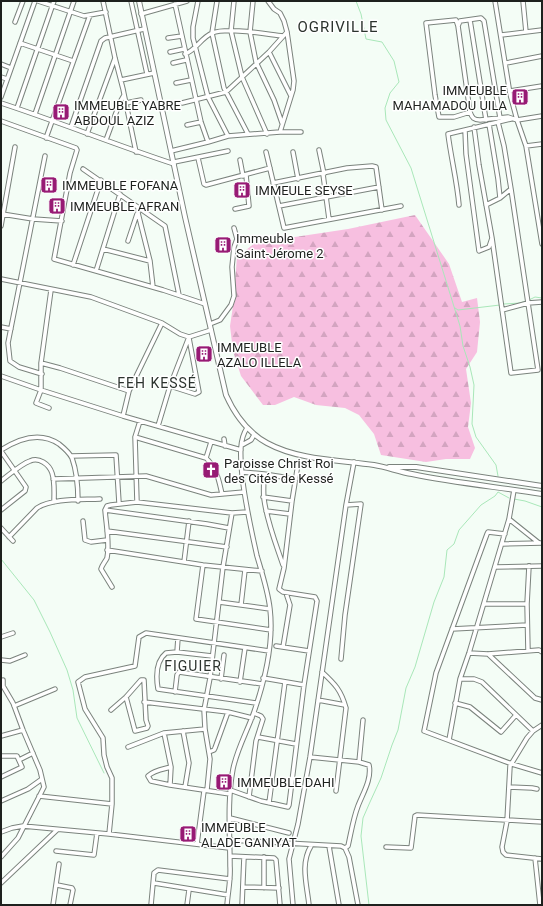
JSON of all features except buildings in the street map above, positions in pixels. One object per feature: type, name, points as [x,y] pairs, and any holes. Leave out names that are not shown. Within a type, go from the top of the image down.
[{"type":"main road","points":[[139,1],[226,395],[232,408],[247,428],[254,435],[274,446],[291,452],[383,467],[412,474],[542,494]]},
{"type":"main road","points":[[383,467],[416,467],[542,486]]},
{"type":"street","points":[[15,22],[23,1]]},
{"type":"street","points":[[1,97],[35,1]]},
{"type":"street","points":[[38,1],[53,3],[70,12],[84,16],[106,12]]},
{"type":"street","points":[[35,114],[74,1]]},
{"type":"street","points":[[103,1],[136,152]]},
{"type":"street","points":[[130,1],[147,74]]},
{"type":"street","points":[[141,14],[188,1]]},
{"type":"street","points":[[198,1],[193,33],[196,47],[208,96],[228,136]]},
{"type":"street","points":[[216,1],[212,33],[224,88],[248,134]]},
{"type":"street","points":[[234,1],[231,31],[242,77],[267,134]]},
{"type":"street","points":[[253,1],[250,32],[256,62],[274,100],[282,123]]},
{"type":"street","points":[[268,1],[274,9],[280,13],[287,32],[294,81],[280,132]]},
{"type":"street","points":[[495,1],[515,119],[526,146],[542,244]]},
{"type":"street","points":[[523,1],[526,32]]},
{"type":"street","points":[[17,108],[53,3]]},
{"type":"street","points":[[175,4],[186,60],[201,122],[208,142]]},
{"type":"street","points":[[46,138],[90,15]]},
{"type":"street","points":[[458,26],[460,22],[481,18],[484,23],[538,370],[511,373],[492,238],[474,127]]},
{"type":"street","points":[[470,112],[454,117],[439,116],[426,23],[456,20],[472,118],[476,120],[499,120]]},
{"type":"street","points":[[470,20],[486,120]]},
{"type":"street","points":[[72,127],[101,40],[144,29]]},
{"type":"street","points":[[501,35],[542,30]]},
{"type":"street","points":[[186,54],[193,51],[212,33],[231,31],[267,33],[283,36]]},
{"type":"street","points":[[182,103],[226,92],[256,62],[269,52],[287,32]]},
{"type":"street","points":[[168,38],[182,36]]},
{"type":"street","points":[[20,43],[73,61]]},
{"type":"street","points":[[170,52],[184,49]]},
{"type":"street","points":[[269,52],[291,96]]},
{"type":"street","points":[[506,63],[542,56]]},
{"type":"street","points":[[87,134],[115,58]]},
{"type":"street","points":[[173,63],[186,60]]},
{"type":"street","points":[[1,64],[11,68]]},
{"type":"street","points":[[121,80],[154,73]]},
{"type":"street","points":[[1,77],[7,79]]},
{"type":"street","points":[[176,83],[191,80]]},
{"type":"street","points":[[510,91],[542,86]]},
{"type":"street","points":[[106,140],[124,95]]},
{"type":"street","points":[[126,103],[141,100]]},
{"type":"street","points":[[1,103],[53,120],[136,152],[174,163],[228,151]]},
{"type":"street","points":[[459,205],[448,134],[489,124],[508,117],[515,119],[542,116]]},
{"type":"street","points":[[1,121],[76,148],[77,150],[70,173],[54,259],[153,287],[205,304]]},
{"type":"street","points":[[187,125],[201,122]]},
{"type":"street","points":[[489,124],[500,198]]},
{"type":"street","points":[[465,130],[466,154],[479,251],[490,247],[492,238]]},
{"type":"street","points":[[172,151],[228,136],[301,132]]},
{"type":"street","points":[[526,146],[542,144]]},
{"type":"street","points":[[1,226],[15,148]]},
{"type":"street","points":[[319,150],[330,219]]},
{"type":"street","points":[[266,152],[284,228],[401,206]]},
{"type":"street","points":[[293,152],[298,179]]},
{"type":"street","points":[[42,374],[19,367],[10,361],[8,343],[45,156]]},
{"type":"street","points":[[198,158],[205,185],[270,168]]},
{"type":"street","points":[[234,209],[249,206],[240,160]]},
{"type":"street","points":[[273,183],[324,174],[347,168],[372,166],[376,167],[382,210]]},
{"type":"street","points":[[83,169],[101,180],[165,226],[179,295]]},
{"type":"street","points":[[73,265],[101,180]]},
{"type":"street","points":[[278,206],[379,187]]},
{"type":"street","points":[[486,205],[500,198],[511,189]]},
{"type":"street","points":[[96,271],[120,194]]},
{"type":"street","points":[[138,208],[150,262],[153,287]]},
{"type":"street","points":[[128,241],[138,213]]},
{"type":"street","points":[[2,214],[33,219],[62,221]]},
{"type":"street","points":[[210,324],[220,320],[231,305],[234,296],[232,267],[233,252],[237,240],[234,228]]},
{"type":"street","points":[[237,240],[249,239]]},
{"type":"street","points":[[103,249],[150,262]]},
{"type":"street","points":[[1,279],[91,297],[162,323],[180,334],[189,336],[211,330]]},
{"type":"street","points":[[49,408],[36,404],[36,400],[41,390],[41,363],[51,290]]},
{"type":"street","points":[[502,310],[528,303],[542,302]]},
{"type":"street","points":[[122,416],[128,391],[162,323]]},
{"type":"street","points":[[1,327],[11,329]]},
{"type":"street","points":[[158,426],[170,386],[189,336]]},
{"type":"street","points":[[170,386],[195,394],[199,392],[189,336]]},
{"type":"street","points":[[41,363],[128,391]]},
{"type":"street","points":[[1,376],[122,416],[241,450]]},
{"type":"street","points":[[138,502],[135,437],[140,421]]},
{"type":"street","points":[[227,905],[230,879],[230,792],[234,763],[254,713],[269,651],[271,630],[270,609],[247,512],[244,492],[241,450],[243,435],[247,428]]},
{"type":"street","points":[[242,446],[254,435]]},
{"type":"street","points":[[1,510],[25,491],[26,487],[1,450],[22,439],[33,437],[43,438],[55,442],[64,448],[71,456],[77,478],[78,501]]},
{"type":"street","points":[[135,437],[206,458],[214,466],[222,494]]},
{"type":"street","points":[[224,439],[226,446]]},
{"type":"street","points":[[206,458],[213,441]]},
{"type":"street","points":[[71,456],[116,455],[119,503]]},
{"type":"street","points":[[1,481],[30,461],[36,460],[43,462],[48,465],[51,470],[54,502]]},
{"type":"street","points":[[293,905],[289,859],[310,756],[346,505],[354,462]]},
{"type":"street","points":[[172,767],[155,771],[148,776],[151,781],[206,791],[230,792],[269,803],[289,806],[296,744],[317,598],[286,593],[281,590],[279,586],[284,568],[290,514],[298,464]]},
{"type":"street","points":[[242,472],[296,479]]},
{"type":"street","points":[[264,474],[263,497],[270,526],[284,568]]},
{"type":"street","points":[[53,479],[146,476],[211,495],[244,492]]},
{"type":"street","points":[[449,740],[460,679],[502,544],[509,519],[514,490]]},
{"type":"street","points":[[263,497],[292,501]]},
{"type":"street","points":[[9,537],[37,508],[54,502],[100,499]]},
{"type":"street","points":[[112,587],[101,569],[106,558],[107,550],[105,510],[107,506],[119,503],[138,502],[232,514],[247,512]]},
{"type":"street","points":[[341,659],[344,622],[361,504],[346,505]]},
{"type":"street","points":[[105,510],[229,528]]},
{"type":"street","points":[[266,511],[290,514]]},
{"type":"street","points":[[197,844],[210,759],[205,729],[204,710],[210,678],[223,567],[232,514]]},
{"type":"street","points":[[509,519],[541,543]]},
{"type":"street","points":[[83,521],[85,540],[91,542],[107,540]]},
{"type":"street","points":[[184,562],[189,521]]},
{"type":"street","points":[[1,528],[13,541]]},
{"type":"street","points":[[107,531],[226,547]]},
{"type":"street","points":[[504,534],[488,532],[433,681],[424,731],[512,764],[542,773]]},
{"type":"street","points":[[502,544],[541,543]]},
{"type":"street","points":[[107,550],[203,565],[262,571]]},
{"type":"street","points":[[203,565],[196,619],[271,630]]},
{"type":"street","points":[[528,651],[527,604],[529,566]]},
{"type":"street","points":[[495,567],[542,566]]},
{"type":"street","points":[[241,605],[245,570]]},
{"type":"street","points":[[283,647],[290,605],[286,593]]},
{"type":"street","points":[[219,602],[270,609]]},
{"type":"street","points":[[484,604],[527,604]]},
{"type":"street","points":[[452,629],[527,625]]},
{"type":"street","points":[[1,637],[13,633]]},
{"type":"street","points":[[108,834],[112,804],[112,778],[104,755],[103,738],[86,709],[78,682],[85,677],[135,666],[139,637],[144,634],[269,651]]},
{"type":"street","points":[[177,652],[178,638]]},
{"type":"street","points":[[276,646],[309,651]]},
{"type":"street","points":[[240,682],[245,648]]},
{"type":"street","points":[[469,653],[488,654],[539,650],[542,652]]},
{"type":"street","points":[[212,656],[177,652],[166,653],[161,660],[158,669],[158,689],[256,704]]},
{"type":"street","points":[[488,654],[535,698],[542,700]]},
{"type":"street","points":[[221,679],[224,655]]},
{"type":"street","points":[[1,660],[10,661],[26,656]]},
{"type":"street","points":[[175,692],[177,675],[179,672],[210,678],[262,684]]},
{"type":"street","points":[[322,672],[337,686],[341,692],[346,708],[336,790]]},
{"type":"street","points":[[263,678],[304,685]]},
{"type":"street","points":[[460,679],[474,679],[482,682],[533,731]]},
{"type":"street","points":[[1,857],[18,838],[44,787],[33,754],[14,706],[3,686],[2,680]]},
{"type":"street","points":[[111,710],[142,680],[144,683],[144,702],[148,727],[135,731],[126,697]]},
{"type":"street","points":[[269,803],[285,682]]},
{"type":"street","points":[[14,706],[55,689]]},
{"type":"street","points":[[318,700],[345,705]]},
{"type":"street","points":[[144,702],[228,712],[252,718]]},
{"type":"street","points":[[455,703],[470,707],[501,732],[516,715]]},
{"type":"street","points":[[209,752],[215,748],[228,712]]},
{"type":"street","points":[[249,797],[258,737],[263,719],[261,716],[254,713]]},
{"type":"street","points":[[359,762],[363,720]]},
{"type":"street","points":[[542,725],[533,731],[527,738],[510,769],[507,820],[502,848],[506,855],[542,859]]},
{"type":"street","points":[[128,747],[164,732],[205,729]]},
{"type":"street","points":[[1,736],[23,730]]},
{"type":"street","points":[[184,731],[189,763],[185,787]]},
{"type":"street","points":[[164,732],[172,767],[170,785]]},
{"type":"street","points":[[258,737],[296,744]]},
{"type":"street","points":[[19,760],[33,754]]},
{"type":"street","points":[[1,758],[17,756],[22,767],[1,777]]},
{"type":"street","points":[[310,756],[359,762],[369,765],[370,771],[365,793],[358,806],[348,846],[345,848]]},
{"type":"street","points":[[1,800],[28,789],[42,779]]},
{"type":"street","points":[[508,787],[537,789]]},
{"type":"street","points":[[39,796],[112,804]]},
{"type":"street","points":[[386,847],[411,848],[415,816],[417,815],[542,822]]},
{"type":"street","points":[[230,818],[289,833]]},
{"type":"street","points":[[1,832],[23,826],[229,848]]},
{"type":"street","points":[[1,883],[57,830]]},
{"type":"street","points":[[56,851],[92,856],[94,854],[97,833]]},
{"type":"street","points":[[229,840],[345,848]]},
{"type":"street","points":[[309,905],[305,859],[311,846]]},
{"type":"street","points":[[329,846],[339,905]]},
{"type":"street","points":[[345,848],[349,857],[358,905]]},
{"type":"street","points":[[230,856],[274,858],[276,860],[280,905]]},
{"type":"street","points":[[242,905],[244,887],[244,857]]},
{"type":"street","points":[[264,857],[264,888]]},
{"type":"street","points":[[535,858],[540,905]]},
{"type":"street","points":[[53,905],[59,864]]},
{"type":"street","points":[[151,905],[154,873],[158,870],[230,879]]},
{"type":"street","points":[[154,883],[228,895]]},
{"type":"street","points":[[57,885],[72,888],[73,890],[70,905]]},
{"type":"street","points":[[244,887],[279,888]]},
{"type":"street","points":[[187,905],[190,890]]},
{"type":"green space","points":[[415,215],[449,264],[462,302],[477,298],[480,322],[477,352],[466,369],[471,403],[468,427],[475,448],[470,459],[446,459],[426,462],[381,455],[374,434],[359,415],[345,408],[316,405],[294,397],[275,405],[263,405],[241,376],[233,351],[230,326],[237,257],[255,243],[348,229]]},
{"type":"waterway","points":[[356,1],[361,14],[366,39],[382,42],[394,61],[399,82],[390,93],[385,108],[386,120],[411,168],[460,326],[463,346],[470,367],[474,385],[472,424],[476,437],[496,465],[498,476]]},
{"type":"waterway","points":[[529,300],[535,297],[542,298]]},
{"type":"waterway","points":[[504,304],[526,301]]},
{"type":"waterway","points":[[455,308],[458,310],[500,305]]},
{"type":"waterway","points":[[369,905],[361,836],[363,818],[381,778],[398,730],[406,688],[415,667],[434,602],[444,577],[447,550],[454,544],[459,530],[481,505],[495,496],[498,492],[509,498]]},
{"type":"waterway","points":[[514,499],[542,507]]},
{"type":"waterway","points":[[1,559],[34,600],[50,632],[67,670],[73,690],[77,718],[104,773]]},
{"type":"place","name":"IMMEUBLE MAHAMADOU UILA","points":[[520,97]]},
{"type":"place","name":"IMMEUBLE YABRE ABDOUL AZIZ","points":[[61,112]]},
{"type":"place","name":"IMMEUBLE FOFANA","points":[[49,185]]},
{"type":"place","name":"IMMEULE SEYSE","points":[[242,190]]},
{"type":"place","name":"IMMEUBLE AFRAN","points":[[57,206]]},
{"type":"place","name":"Immeuble Saint-Jérome 2","points":[[223,245]]},
{"type":"place","name":"IMMEUBLE AZALO ILLELA","points":[[204,354]]},
{"type":"place","name":"Paroisse Christ Roi des Cités de Kessé","points":[[211,470]]},
{"type":"place","name":"IMMEUBLE DAHI","points":[[224,782]]},
{"type":"place","name":"IMMEUBLE ALADE GANIYAT","points":[[188,834]]},
{"type":"district","name":"OGRIVILLE","points":[[338,27]]},
{"type":"district","name":"FEH KESSÉ","points":[[157,383]]},
{"type":"district","name":"FIGUIER","points":[[193,666]]}]
